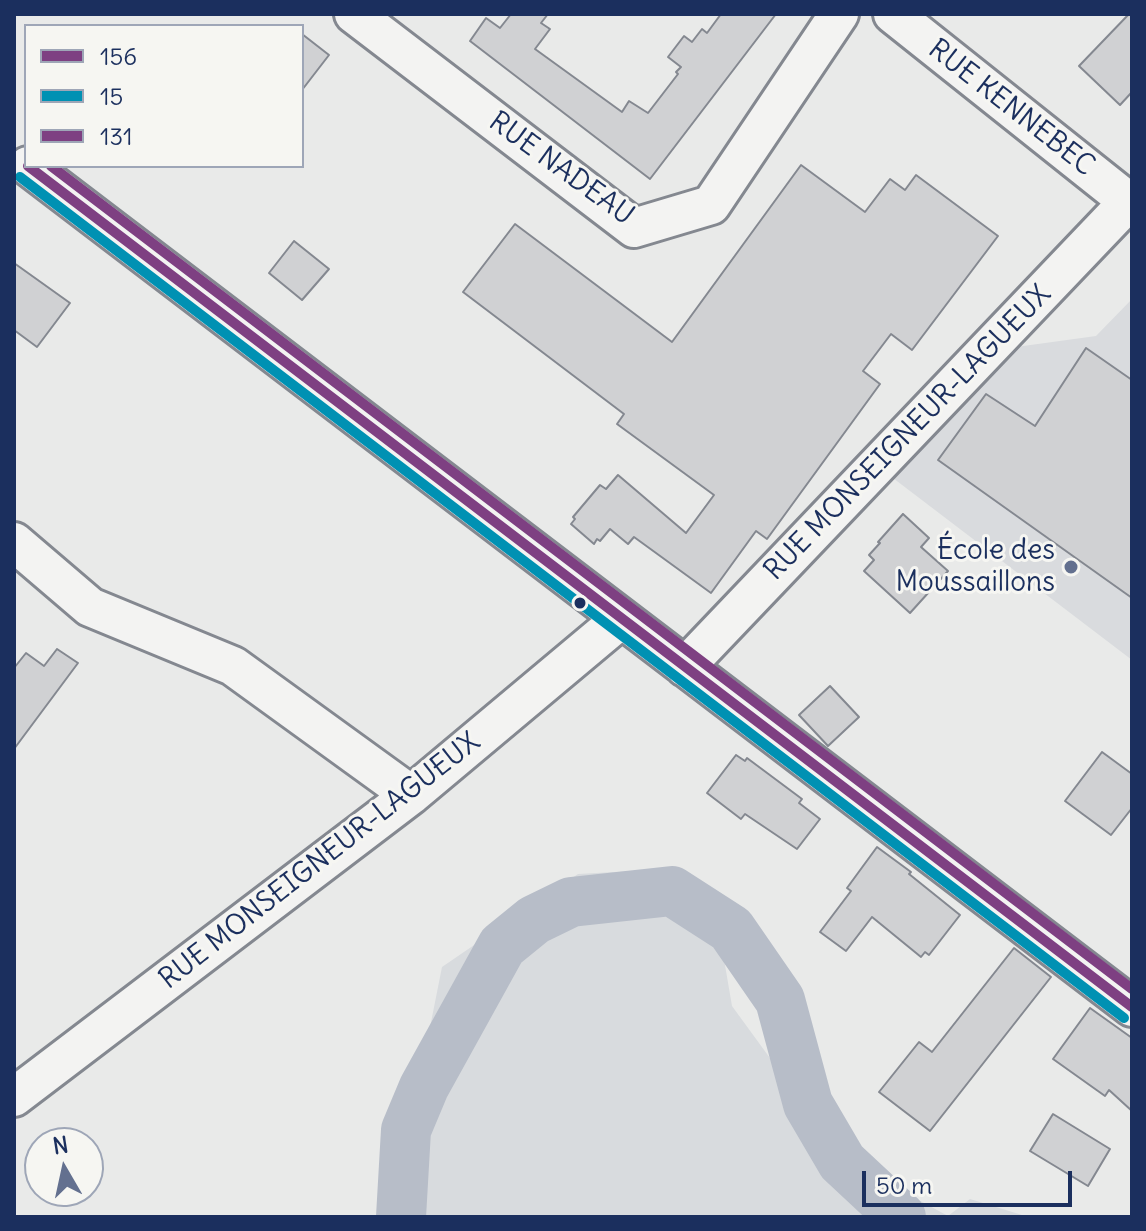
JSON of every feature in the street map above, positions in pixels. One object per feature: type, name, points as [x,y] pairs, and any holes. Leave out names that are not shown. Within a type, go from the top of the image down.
[{"type":"street","name":"RUE NADEAU","points":[[354,14],[634,228],[711,205],[839,14]]},
{"type":"street","name":"RUE KENNEBEC","points":[[893,14],[1130,200]]},
{"type":"street","points":[[31,168],[1131,1006]]},
{"type":"street","name":"RUE MONSEIGNEUR-LAGUEUX","points":[[685,667],[1130,200]]},
{"type":"street","points":[[14,542],[90,607],[233,666],[411,795]]},
{"type":"street","name":"RUE MONSEIGNEUR-LAGUEUX","points":[[14,1097],[411,795],[621,619]]},
{"type":"shaded area","name":"École des Moussaillons","points":[[1132,299],[1132,660],[889,475],[1016,347],[1096,336]]},
{"type":"shaded area","points":[[669,869],[713,895],[732,1006],[810,1113],[880,1179],[948,1216],[970,1199],[1021,1217],[379,1217],[403,1163],[442,967],[578,874]]},
{"type":"building","points":[[511,14],[548,14],[541,23],[550,29],[535,49],[622,112],[629,101],[648,113],[678,74],[676,72],[681,67],[668,57],[684,36],[692,42],[702,29],[707,33],[721,14],[776,14],[650,179],[470,41],[486,18],[500,28]]},
{"type":"building","points":[[1132,14],[1132,92],[1120,105],[1079,66]]},
{"type":"building","points":[[304,36],[329,55],[304,87]]},
{"type":"building","points":[[801,165],[865,212],[890,179],[905,190],[916,175],[998,236],[912,350],[891,334],[863,371],[880,384],[767,539],[756,531],[711,593],[634,537],[628,544],[610,529],[594,544],[571,524],[575,519],[573,517],[600,485],[606,489],[618,475],[686,533],[714,495],[617,424],[624,414],[463,292],[515,224],[672,342]]},
{"type":"building","points":[[294,241],[329,269],[302,300],[269,273]]},
{"type":"building","points":[[14,263],[70,303],[37,347],[14,330]]},
{"type":"building","points":[[1086,348],[1132,380],[1132,598],[938,460],[986,394],[1035,426]]},
{"type":"building","points":[[903,514],[929,538],[921,547],[948,571],[910,613],[864,571],[874,560],[869,555]]},
{"type":"building","points":[[57,649],[78,663],[14,749],[14,668],[26,653],[44,666]]},
{"type":"building","points":[[830,686],[859,717],[828,746],[799,715]]},
{"type":"building","points":[[1102,752],[1132,774],[1132,808],[1111,835],[1065,801]]},
{"type":"building","points":[[736,755],[745,761],[747,758],[802,799],[799,803],[820,819],[797,849],[745,814],[741,819],[707,793]]},
{"type":"building","points":[[877,847],[960,915],[929,955],[925,952],[921,957],[872,917],[846,951],[820,932],[851,891],[847,888]]},
{"type":"building","points":[[1014,948],[1051,977],[930,1131],[879,1092],[919,1042],[932,1052]]},
{"type":"building","points":[[1090,1008],[1132,1038],[1132,1111],[1109,1090],[1105,1096],[1053,1059]]},
{"type":"building","points":[[1053,1114],[1110,1149],[1088,1186],[1030,1151]]},
{"type":"waterway","points":[[401,1217],[406,1130],[424,1087],[502,946],[534,920],[571,902],[672,891],[731,929],[780,1000],[808,1104],[842,1162],[901,1217]]},
{"type":"transit line","name":"156","points":[[31,168],[1132,1007]]},
{"type":"transit line","name":"131","points":[[54,168],[1132,989]]},
{"type":"transit line","name":"15","points":[[20,177],[1124,1018]]},
{"type":"place","name":"École des Moussaillons","points":[[1071,567]]}]
